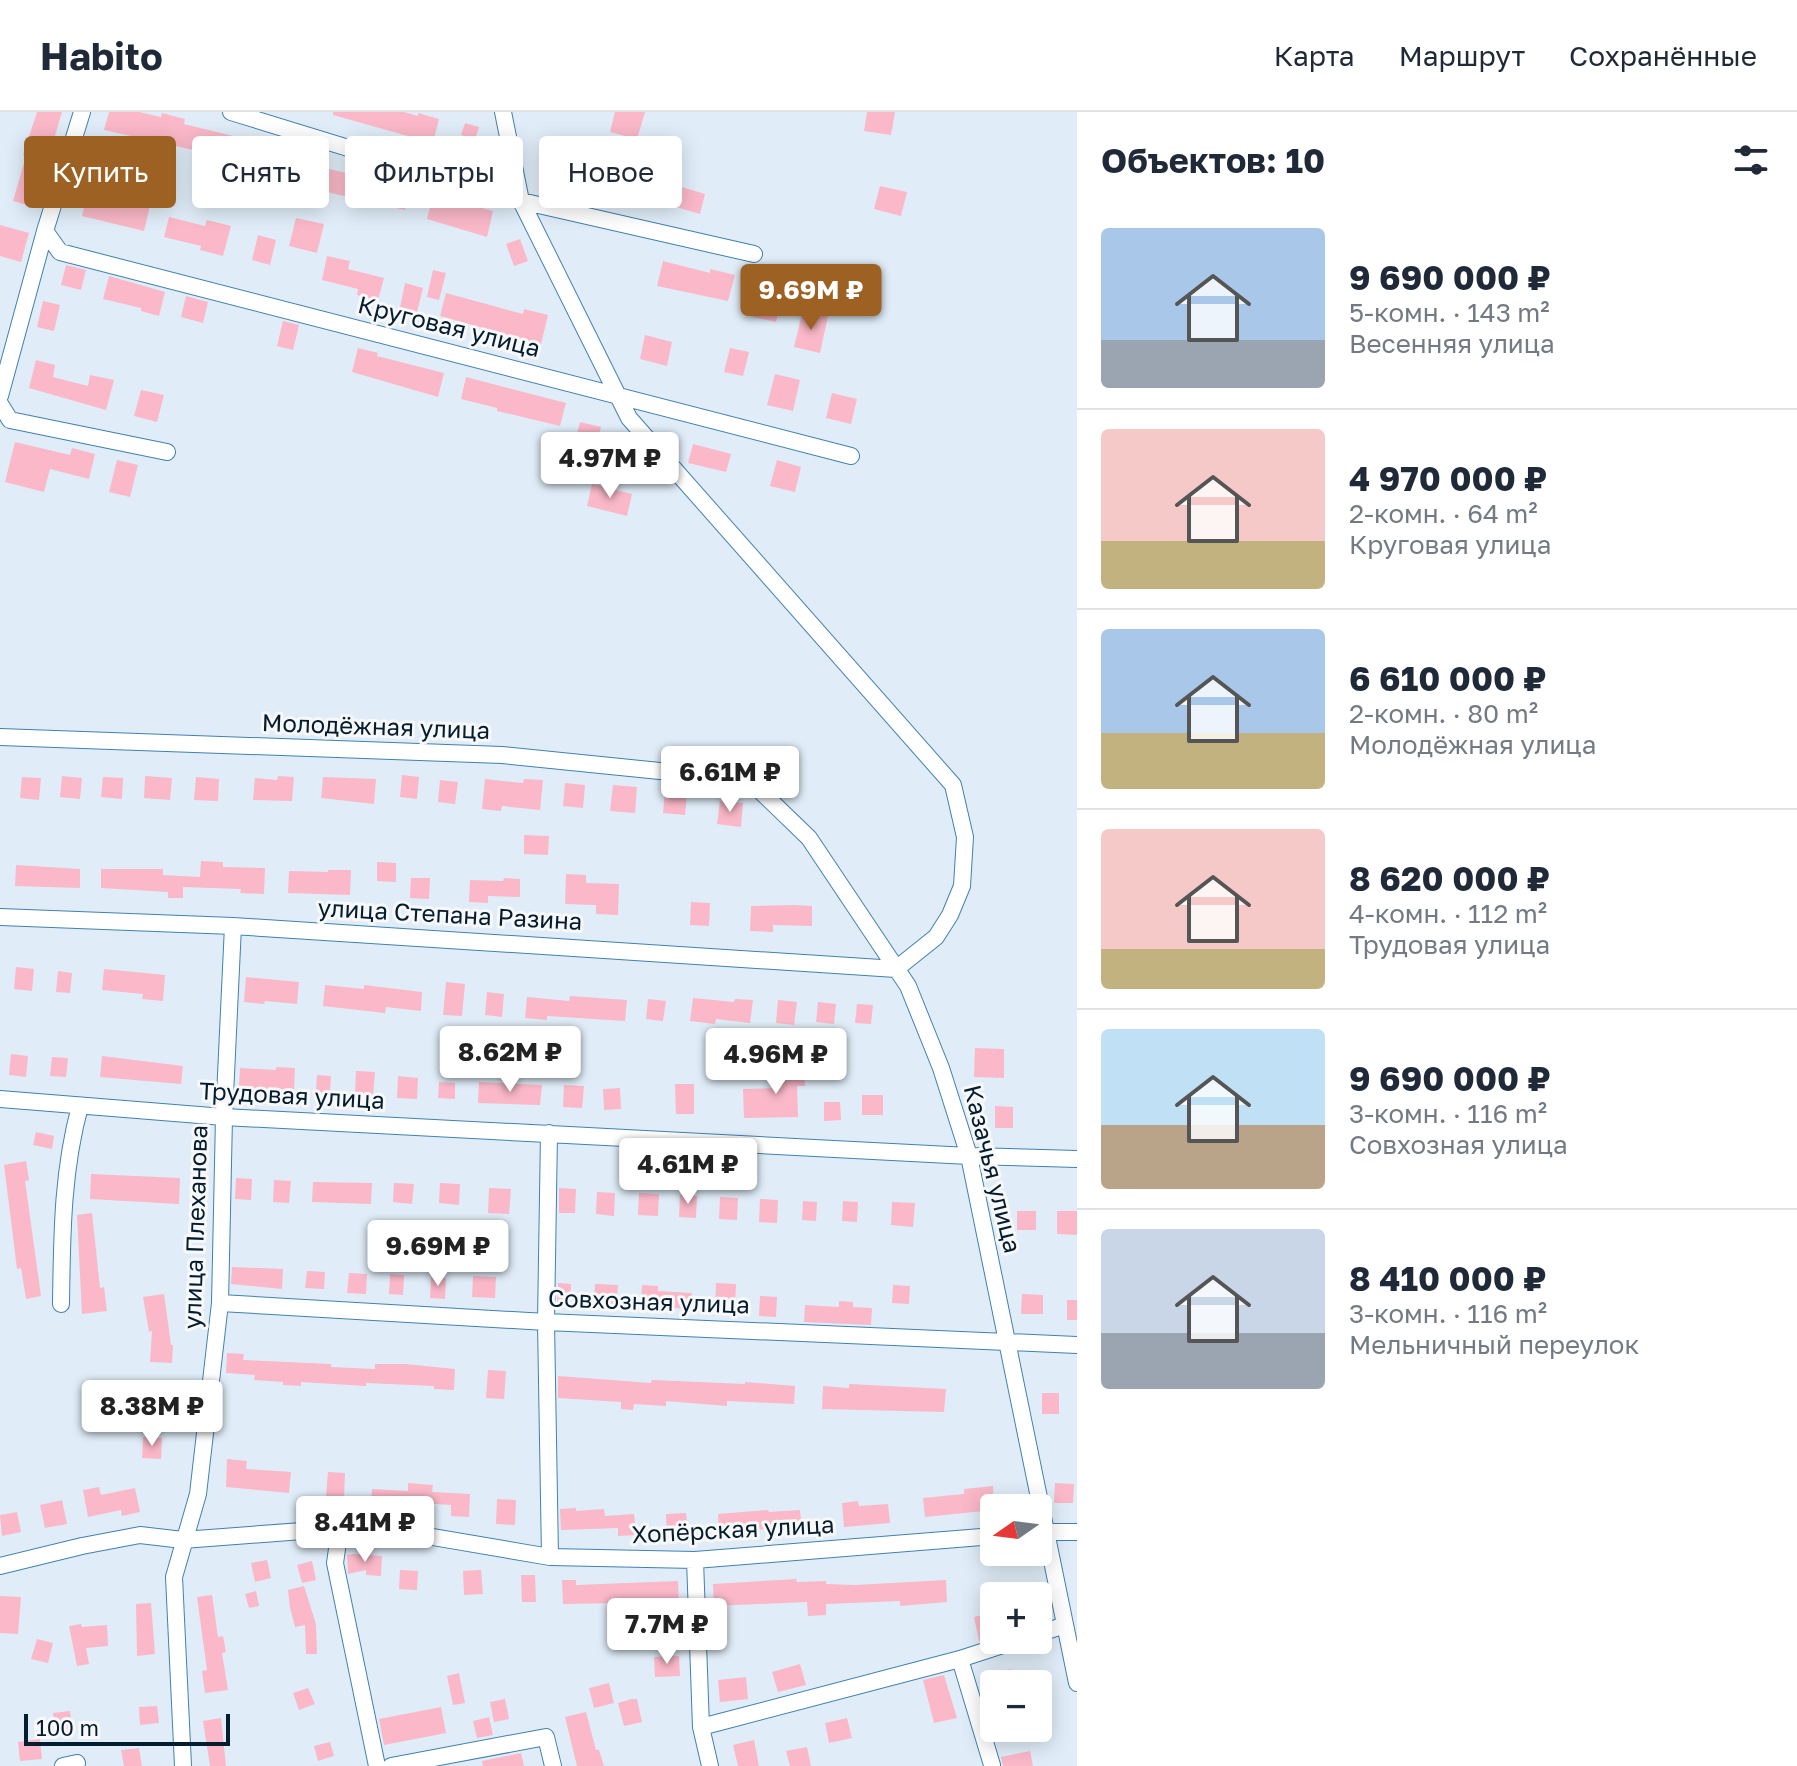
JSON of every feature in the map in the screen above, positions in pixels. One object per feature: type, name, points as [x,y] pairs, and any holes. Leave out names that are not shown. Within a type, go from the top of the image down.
[{"type":"street","points":[[0,396],[45,231],[82,112]]},
{"type":"street","points":[[231,112],[345,147]]},
{"type":"street","points":[[503,112],[508,136]]},
{"type":"street","points":[[523,201],[754,254]]},
{"type":"street","points":[[523,205],[629,418],[953,785],[965,837],[962,886],[950,915],[936,937],[896,969]]},
{"type":"street","name":"Круговая улица","points":[[45,231],[60,252],[851,456]]},
{"type":"street","points":[[0,404],[10,420],[167,452]]},
{"type":"street","name":"Молодёжная улица","points":[[0,737],[502,755],[749,780]]},
{"type":"street","name":"Казачья улица","points":[[749,780],[809,838],[908,986],[941,1068],[969,1156],[1008,1342],[1035,1494]]},
{"type":"street","name":"улица Степана Разина","points":[[0,917],[233,926],[896,969]]},
{"type":"street","name":"улица Плеханова","points":[[183,1766],[174,1577],[198,1494],[220,1303],[224,1117],[233,926]]},
{"type":"street","name":"Трудовая улица","points":[[0,1099],[224,1117],[1077,1159]]},
{"type":"street","points":[[61,1304],[64,1188],[70,1142],[80,1106]]},
{"type":"street","points":[[549,1133],[546,1322],[550,1557]]},
{"type":"street","name":"Совхозная улица","points":[[220,1303],[546,1322],[1077,1345]]},
{"type":"street","name":"Хопёрская улица","points":[[0,1566],[140,1535],[183,1540],[368,1526],[550,1557],[695,1560],[980,1537]]},
{"type":"street","points":[[340,1528],[335,1563],[377,1766]]},
{"type":"street","points":[[1052,1532],[1077,1532]]},
{"type":"street","points":[[695,1560],[701,1727],[710,1766]]},
{"type":"street","name":"Казачья улица","points":[[1050,1566],[1077,1683]]},
{"type":"street","points":[[1052,1629],[1065,1625]]},
{"type":"street","points":[[701,1727],[980,1652]]},
{"type":"street","points":[[960,1659],[992,1765]]},
{"type":"street","points":[[391,1766],[546,1737],[553,1766]]},
{"type":"building","points":[[37,112],[62,112],[55,136],[29,136]]},
{"type":"building","points":[[109,112],[139,112],[161,117],[162,113],[185,119],[184,124],[233,136],[192,136],[192,150],[176,146],[176,136],[131,136],[104,130]]},
{"type":"building","points":[[333,112],[404,112],[439,119],[435,136],[408,136],[333,115]]},
{"type":"building","points":[[615,112],[645,112],[638,136],[610,132]]},
{"type":"building","points":[[867,112],[895,112],[891,135],[864,131]]},
{"type":"building","points":[[465,123],[479,127],[476,136],[461,135]]},
{"type":"building","points":[[24,163],[24,204],[13,201]]},
{"type":"building","points":[[329,169],[345,173],[345,196],[329,193]]},
{"type":"building","points":[[880,186],[907,192],[901,216],[874,209]]},
{"type":"building","points":[[682,187],[705,194],[700,214],[679,208],[682,208]]},
{"type":"building","points":[[84,208],[150,208],[144,231],[82,216]]},
{"type":"building","points":[[430,208],[482,208],[493,211],[487,237],[427,219]]},
{"type":"building","points":[[169,217],[205,226],[207,220],[231,226],[223,256],[200,250],[201,246],[164,237]]},
{"type":"building","points":[[296,218],[324,224],[317,253],[289,246]]},
{"type":"building","points":[[0,225],[29,233],[21,262],[0,256]]},
{"type":"building","points":[[258,235],[276,240],[270,265],[252,260]]},
{"type":"building","points":[[520,239],[528,261],[514,266],[506,244]]},
{"type":"building","points":[[327,256],[350,261],[348,269],[384,278],[378,300],[357,295],[358,289],[322,280]]},
{"type":"building","points":[[663,261],[710,273],[710,269],[735,275],[728,301],[657,286]]},
{"type":"building","points":[[66,265],[86,270],[81,290],[61,285]]},
{"type":"building","points":[[433,270],[446,273],[439,300],[427,297]]},
{"type":"building","points":[[109,276],[165,292],[159,316],[141,311],[141,308],[103,299]]},
{"type":"building","points":[[405,283],[423,288],[417,312],[400,307]]},
{"type":"building","points":[[760,291],[782,296],[776,322],[753,317]]},
{"type":"building","points":[[446,293],[523,314],[524,309],[548,315],[541,344],[440,316]]},
{"type":"building","points":[[186,296],[208,302],[203,323],[181,317]]},
{"type":"building","points":[[43,301],[60,305],[54,331],[37,327]]},
{"type":"building","points":[[803,310],[828,316],[820,353],[794,347]]},
{"type":"building","points":[[283,321],[299,325],[293,350],[277,346]]},
{"type":"building","points":[[645,335],[672,342],[667,366],[640,359]]},
{"type":"building","points":[[358,348],[444,373],[438,397],[352,372]]},
{"type":"building","points":[[730,348],[749,352],[743,376],[724,372]]},
{"type":"building","points":[[36,360],[55,365],[53,377],[88,386],[90,375],[114,380],[106,410],[29,388]]},
{"type":"building","points":[[775,374],[800,380],[793,411],[767,405]]},
{"type":"building","points":[[466,377],[566,403],[560,426],[461,399]]},
{"type":"building","points":[[141,390],[164,395],[157,422],[134,416]]},
{"type":"building","points":[[832,393],[857,399],[851,424],[826,418]]},
{"type":"building","points":[[580,422],[601,427],[595,452],[574,446]]},
{"type":"building","points":[[15,442],[70,455],[72,448],[95,454],[89,479],[50,469],[44,492],[5,482]]},
{"type":"building","points":[[693,444],[731,454],[726,472],[688,463]]},
{"type":"building","points":[[117,460],[138,465],[130,497],[109,492]]},
{"type":"building","points":[[777,460],[801,467],[795,492],[770,486]]},
{"type":"building","points":[[592,484],[632,494],[627,516],[587,506]]},
{"type":"building","points":[[402,775],[419,777],[417,799],[400,797]]},
{"type":"building","points":[[62,776],[82,778],[80,799],[60,797]]},
{"type":"building","points":[[145,776],[172,778],[170,800],[144,798]]},
{"type":"building","points":[[278,776],[294,777],[292,801],[253,800],[255,778],[277,780]]},
{"type":"building","points":[[22,777],[41,778],[39,800],[20,798]]},
{"type":"building","points":[[103,777],[123,778],[122,799],[101,797]]},
{"type":"building","points":[[196,777],[219,779],[218,801],[194,800]]},
{"type":"building","points":[[323,777],[376,779],[374,804],[321,798]]},
{"type":"building","points":[[485,779],[523,783],[524,779],[543,780],[540,810],[502,806],[501,811],[482,809]]},
{"type":"building","points":[[440,780],[458,782],[455,804],[438,802]]},
{"type":"building","points":[[565,783],[585,785],[583,808],[563,806]]},
{"type":"building","points":[[613,785],[637,787],[635,813],[610,811]]},
{"type":"building","points":[[665,791],[687,793],[685,815],[663,813]]},
{"type":"building","points":[[720,801],[743,803],[741,827],[717,824]]},
{"type":"building","points":[[524,835],[549,836],[548,855],[524,854]]},
{"type":"building","points":[[201,861],[223,862],[223,867],[265,868],[264,894],[240,893],[241,889],[183,887],[183,898],[168,898],[168,892],[101,888],[101,869],[163,869],[163,875],[200,877]]},
{"type":"building","points":[[377,862],[396,863],[396,882],[377,881]]},
{"type":"building","points":[[16,865],[80,869],[80,888],[15,886]]},
{"type":"building","points":[[351,870],[350,895],[288,893],[289,871]]},
{"type":"building","points":[[566,874],[586,875],[586,883],[619,884],[618,915],[596,914],[596,905],[565,904]]},
{"type":"building","points":[[411,878],[430,878],[429,899],[410,898]]},
{"type":"building","points":[[504,878],[520,879],[520,897],[488,896],[488,903],[469,902],[470,880],[503,881]]},
{"type":"building","points":[[691,902],[710,903],[709,926],[690,925]]},
{"type":"building","points":[[751,906],[812,906],[812,926],[773,925],[773,932],[750,931]]},
{"type":"building","points":[[16,967],[34,969],[32,991],[14,989]]},
{"type":"building","points":[[104,969],[165,975],[163,1001],[142,999],[143,994],[102,990]]},
{"type":"building","points":[[58,971],[72,973],[70,993],[56,992]]},
{"type":"building","points":[[246,977],[299,982],[297,1004],[244,1002]]},
{"type":"building","points":[[446,982],[465,984],[462,1016],[443,1015]]},
{"type":"building","points":[[325,985],[364,989],[364,985],[422,992],[421,1011],[386,1007],[385,1013],[323,1006]]},
{"type":"building","points":[[487,992],[504,994],[502,1017],[485,1015]]},
{"type":"building","points":[[570,996],[627,1000],[625,1021],[547,1016],[547,1020],[525,1018],[527,997],[569,1001]]},
{"type":"building","points":[[693,998],[734,1002],[735,999],[753,1000],[750,1023],[716,1019],[715,1024],[690,1021]]},
{"type":"building","points":[[648,999],[666,1001],[663,1021],[646,1019]]},
{"type":"building","points":[[778,1000],[797,1002],[794,1025],[776,1023]]},
{"type":"building","points":[[818,1002],[836,1004],[834,1024],[816,1022]]},
{"type":"building","points":[[857,1004],[873,1005],[871,1024],[855,1023]]},
{"type":"building","points":[[975,1048],[1004,1049],[1004,1078],[974,1077]]},
{"type":"building","points":[[11,1054],[28,1056],[26,1077],[9,1075]]},
{"type":"building","points":[[102,1056],[183,1066],[181,1084],[100,1077]]},
{"type":"building","points":[[52,1057],[68,1058],[66,1077],[50,1076]]},
{"type":"building","points":[[780,1064],[804,1064],[805,1086],[797,1086],[798,1117],[744,1118],[743,1089],[781,1088]]},
{"type":"building","points":[[276,1067],[295,1068],[294,1090],[239,1088],[240,1068],[276,1070]]},
{"type":"building","points":[[356,1071],[375,1072],[373,1096],[355,1094]]},
{"type":"building","points":[[317,1075],[331,1076],[330,1093],[316,1092]]},
{"type":"building","points":[[398,1076],[418,1078],[417,1099],[397,1098]]},
{"type":"building","points":[[439,1082],[455,1083],[455,1099],[438,1098]]},
{"type":"building","points":[[479,1082],[542,1085],[540,1105],[478,1103]]},
{"type":"building","points":[[675,1084],[694,1084],[694,1114],[676,1114]]},
{"type":"building","points":[[564,1085],[584,1086],[582,1108],[563,1107]]},
{"type":"building","points":[[620,1088],[621,1109],[604,1110],[603,1089]]},
{"type":"building","points":[[862,1095],[883,1095],[883,1115],[862,1115]]},
{"type":"building","points":[[824,1102],[840,1102],[841,1120],[824,1121]]},
{"type":"building","points":[[995,1106],[1013,1107],[1013,1128],[995,1128]]},
{"type":"building","points":[[36,1132],[54,1136],[52,1149],[33,1145]]},
{"type":"building","points":[[26,1161],[29,1180],[25,1181],[41,1296],[26,1299],[21,1268],[17,1269],[4,1165]]},
{"type":"building","points":[[91,1174],[180,1178],[179,1204],[90,1199]]},
{"type":"building","points":[[236,1178],[252,1179],[251,1200],[235,1199]]},
{"type":"building","points":[[274,1180],[291,1181],[289,1203],[273,1202]]},
{"type":"building","points":[[313,1182],[372,1183],[371,1204],[312,1202]]},
{"type":"building","points":[[394,1183],[414,1184],[412,1204],[393,1202]]},
{"type":"building","points":[[440,1183],[460,1184],[459,1205],[439,1203]]},
{"type":"building","points":[[489,1188],[511,1189],[509,1214],[488,1213]]},
{"type":"building","points":[[559,1188],[576,1189],[575,1213],[559,1213]]},
{"type":"building","points":[[597,1192],[615,1193],[614,1216],[596,1214]]},
{"type":"building","points":[[639,1193],[659,1194],[658,1216],[638,1215]]},
{"type":"building","points":[[680,1195],[697,1196],[696,1218],[679,1217]]},
{"type":"building","points":[[720,1197],[738,1198],[737,1220],[719,1219]]},
{"type":"building","points":[[760,1199],[778,1200],[777,1223],[759,1222]]},
{"type":"building","points":[[803,1201],[817,1202],[816,1221],[802,1220]]},
{"type":"building","points":[[843,1201],[858,1202],[857,1222],[842,1221]]},
{"type":"building","points":[[892,1202],[915,1203],[913,1227],[891,1225]]},
{"type":"building","points":[[1017,1211],[1036,1211],[1036,1230],[1017,1230]]},
{"type":"building","points":[[1057,1211],[1077,1211],[1077,1235],[1057,1234]]},
{"type":"building","points":[[92,1213],[100,1288],[104,1287],[107,1311],[82,1314],[77,1215]]},
{"type":"building","points":[[232,1267],[283,1269],[282,1289],[231,1284]]},
{"type":"building","points":[[307,1271],[325,1272],[324,1289],[305,1288]]},
{"type":"building","points":[[349,1273],[367,1274],[366,1294],[347,1293]]},
{"type":"building","points":[[390,1274],[404,1275],[403,1295],[389,1294]]},
{"type":"building","points":[[473,1276],[496,1277],[495,1298],[472,1297]]},
{"type":"building","points":[[431,1277],[446,1278],[445,1299],[430,1298]]},
{"type":"building","points":[[558,1283],[571,1284],[570,1305],[557,1304]]},
{"type":"building","points":[[716,1283],[736,1284],[735,1308],[715,1307]]},
{"type":"building","points":[[595,1284],[618,1285],[616,1307],[594,1306]]},
{"type":"building","points":[[642,1285],[658,1286],[658,1291],[692,1293],[691,1309],[641,1306]]},
{"type":"building","points":[[893,1285],[910,1286],[909,1304],[892,1303]]},
{"type":"building","points":[[164,1294],[173,1345],[172,1363],[150,1362],[152,1331],[149,1332],[143,1297]]},
{"type":"building","points":[[1022,1294],[1043,1295],[1043,1314],[1021,1314]]},
{"type":"building","points":[[760,1296],[777,1297],[776,1317],[759,1316]]},
{"type":"building","points":[[1067,1300],[1077,1300],[1077,1320],[1067,1320]]},
{"type":"building","points":[[839,1301],[853,1302],[853,1307],[872,1308],[871,1325],[804,1322],[805,1305],[839,1307]]},
{"type":"building","points":[[227,1353],[244,1354],[243,1360],[331,1364],[331,1367],[375,1369],[375,1364],[405,1364],[455,1369],[454,1390],[434,1389],[434,1386],[366,1383],[366,1386],[301,1382],[301,1386],[283,1385],[283,1382],[254,1380],[255,1375],[226,1373]]},
{"type":"building","points":[[488,1370],[506,1371],[504,1399],[486,1398]]},
{"type":"building","points":[[558,1376],[651,1383],[652,1380],[795,1386],[794,1404],[727,1401],[727,1406],[666,1401],[666,1406],[634,1404],[633,1410],[621,1409],[621,1402],[558,1398]]},
{"type":"building","points":[[149,1384],[174,1385],[173,1402],[148,1401]]},
{"type":"building","points":[[849,1384],[946,1389],[944,1412],[822,1409],[823,1386],[849,1388]]},
{"type":"building","points":[[1042,1393],[1059,1393],[1059,1414],[1042,1414]]},
{"type":"building","points":[[143,1437],[162,1438],[161,1459],[142,1458]]},
{"type":"building","points":[[227,1459],[247,1461],[246,1469],[291,1472],[289,1493],[226,1487]]},
{"type":"building","points":[[328,1472],[345,1473],[344,1497],[326,1496]]},
{"type":"building","points":[[408,1483],[433,1485],[432,1492],[470,1494],[469,1517],[451,1516],[451,1505],[389,1501],[388,1508],[371,1507],[372,1489],[408,1491]]},
{"type":"building","points":[[1055,1483],[1074,1484],[1073,1503],[1054,1503]]},
{"type":"building","points":[[993,1486],[993,1494],[980,1494],[980,1511],[925,1517],[923,1498],[964,1494],[964,1489]]},
{"type":"building","points":[[99,1487],[101,1495],[135,1488],[140,1512],[122,1516],[121,1510],[88,1517],[83,1490]]},
{"type":"building","points":[[497,1499],[516,1500],[515,1525],[496,1524]]},
{"type":"building","points":[[62,1500],[67,1524],[45,1528],[40,1505]]},
{"type":"building","points":[[858,1501],[859,1506],[888,1504],[890,1523],[844,1527],[842,1503]]},
{"type":"building","points":[[576,1508],[576,1511],[604,1509],[605,1516],[634,1514],[636,1535],[618,1536],[618,1528],[561,1530],[560,1509]]},
{"type":"building","points":[[800,1510],[802,1528],[719,1531],[718,1514]]},
{"type":"building","points":[[17,1512],[21,1532],[2,1536],[0,1515]]},
{"type":"building","points":[[686,1513],[688,1530],[667,1532],[666,1514]]},
{"type":"building","points":[[347,1555],[382,1556],[381,1576],[366,1575],[366,1570],[348,1574]]},
{"type":"building","points":[[267,1560],[271,1578],[255,1582],[251,1563]]},
{"type":"building","points":[[312,1561],[316,1580],[302,1583],[297,1565]]},
{"type":"building","points":[[400,1570],[418,1571],[417,1590],[399,1589]]},
{"type":"building","points":[[481,1570],[483,1594],[464,1595],[463,1571]]},
{"type":"building","points":[[521,1575],[535,1575],[536,1602],[522,1602]]},
{"type":"building","points":[[796,1579],[797,1582],[826,1581],[826,1584],[855,1585],[946,1580],[947,1602],[900,1606],[900,1601],[826,1604],[826,1615],[808,1616],[807,1602],[714,1606],[713,1584]]},
{"type":"building","points":[[562,1580],[576,1580],[576,1585],[678,1581],[679,1608],[624,1609],[623,1603],[563,1604]]},
{"type":"building","points":[[304,1586],[316,1624],[317,1654],[306,1654],[305,1625],[295,1627],[290,1608],[288,1590]]},
{"type":"building","points":[[256,1591],[259,1606],[249,1608],[245,1594]]},
{"type":"building","points":[[212,1595],[218,1637],[223,1636],[226,1652],[222,1653],[228,1690],[205,1693],[202,1671],[207,1670],[197,1597]]},
{"type":"building","points":[[0,1596],[21,1597],[18,1634],[0,1633]]},
{"type":"building","points":[[151,1603],[155,1654],[137,1656],[136,1604]]},
{"type":"building","points":[[980,1616],[979,1641],[974,1617]]},
{"type":"building","points":[[81,1624],[82,1627],[107,1625],[108,1646],[86,1648],[89,1664],[77,1666],[69,1626]]},
{"type":"building","points":[[37,1639],[53,1643],[48,1663],[31,1659]]},
{"type":"building","points":[[679,1656],[680,1676],[655,1677],[654,1657]]},
{"type":"building","points":[[800,1664],[806,1685],[778,1692],[772,1672]]},
{"type":"building","points":[[459,1673],[465,1703],[453,1705],[447,1676]]},
{"type":"building","points":[[944,1675],[957,1718],[934,1723],[923,1680]]},
{"type":"building","points":[[746,1677],[748,1699],[720,1702],[718,1680]]},
{"type":"building","points":[[609,1683],[614,1703],[594,1708],[589,1688]]},
{"type":"building","points":[[308,1688],[315,1704],[299,1710],[293,1693]]},
{"type":"building","points":[[505,1699],[509,1719],[494,1722],[490,1702]]},
{"type":"building","points":[[637,1699],[642,1722],[624,1726],[618,1703]]},
{"type":"building","points":[[157,1706],[159,1723],[140,1725],[139,1707]]},
{"type":"building","points":[[441,1707],[446,1733],[384,1745],[379,1719]]},
{"type":"building","points":[[70,1711],[73,1733],[56,1735],[53,1713]]},
{"type":"building","points":[[586,1712],[596,1750],[599,1750],[604,1766],[577,1766],[565,1717]]},
{"type":"building","points":[[489,1717],[493,1735],[477,1738],[473,1721]]},
{"type":"building","points":[[221,1718],[226,1766],[210,1766],[203,1721]]},
{"type":"building","points":[[847,1718],[852,1738],[829,1743],[825,1723]]},
{"type":"building","points":[[40,1739],[42,1759],[20,1761],[18,1742]]},
{"type":"building","points":[[754,1740],[759,1766],[738,1766],[733,1745]]},
{"type":"building","points":[[330,1742],[334,1756],[318,1761],[314,1746]]},
{"type":"building","points":[[807,1747],[811,1766],[790,1766],[786,1751]]},
{"type":"building","points":[[139,1748],[142,1766],[124,1766],[121,1750]]},
{"type":"building","points":[[1030,1751],[1033,1766],[1003,1766],[1001,1757]]},
{"type":"building","points":[[521,1753],[524,1766],[483,1766],[482,1761]]}]
